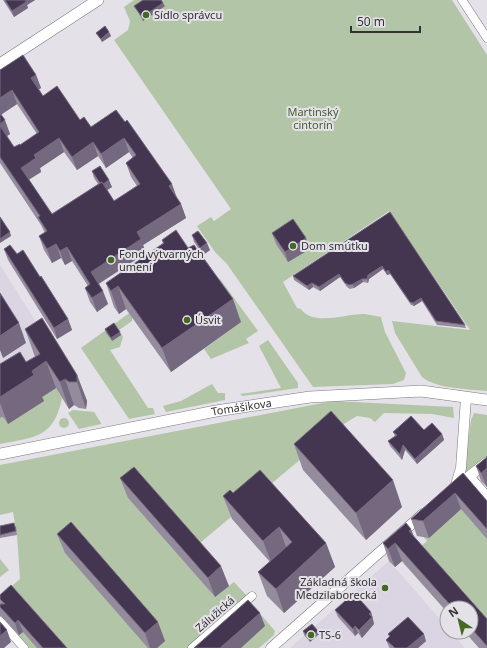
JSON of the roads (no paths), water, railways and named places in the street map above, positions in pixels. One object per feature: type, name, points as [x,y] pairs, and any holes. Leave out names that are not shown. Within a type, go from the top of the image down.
[{"type":"main road","points":[[0,64],[98,0]]},
{"type":"main road","name":"Tomášikova","points":[[0,454],[216,411],[310,397],[421,391],[487,400]]},
{"type":"street","points":[[462,0],[487,38]]},
{"type":"street","points":[[466,398],[461,468],[452,490],[471,477],[487,462]]},
{"type":"street","points":[[471,477],[487,496]]},
{"type":"street","points":[[271,648],[433,506]]},
{"type":"street","name":"Zálužická","points":[[192,648],[252,596]]},
{"type":"street","points":[[0,621],[24,648]]},
{"type":"place","name":"Sídlo správcu","points":[[146,15]]},
{"type":"place","name":"Dom smútku","points":[[293,246]]},
{"type":"place","name":"Fond výtvarných umení","points":[[111,260]]},
{"type":"place","name":"Úsvit","points":[[187,320]]},
{"type":"place","name":"Základná škola Medzilaborecká","points":[[385,588]]},
{"type":"place","name":"TS-6","points":[[311,635]]},
{"type":"park label","name":"Martinský cintorín","points":[[313,118]]}]
